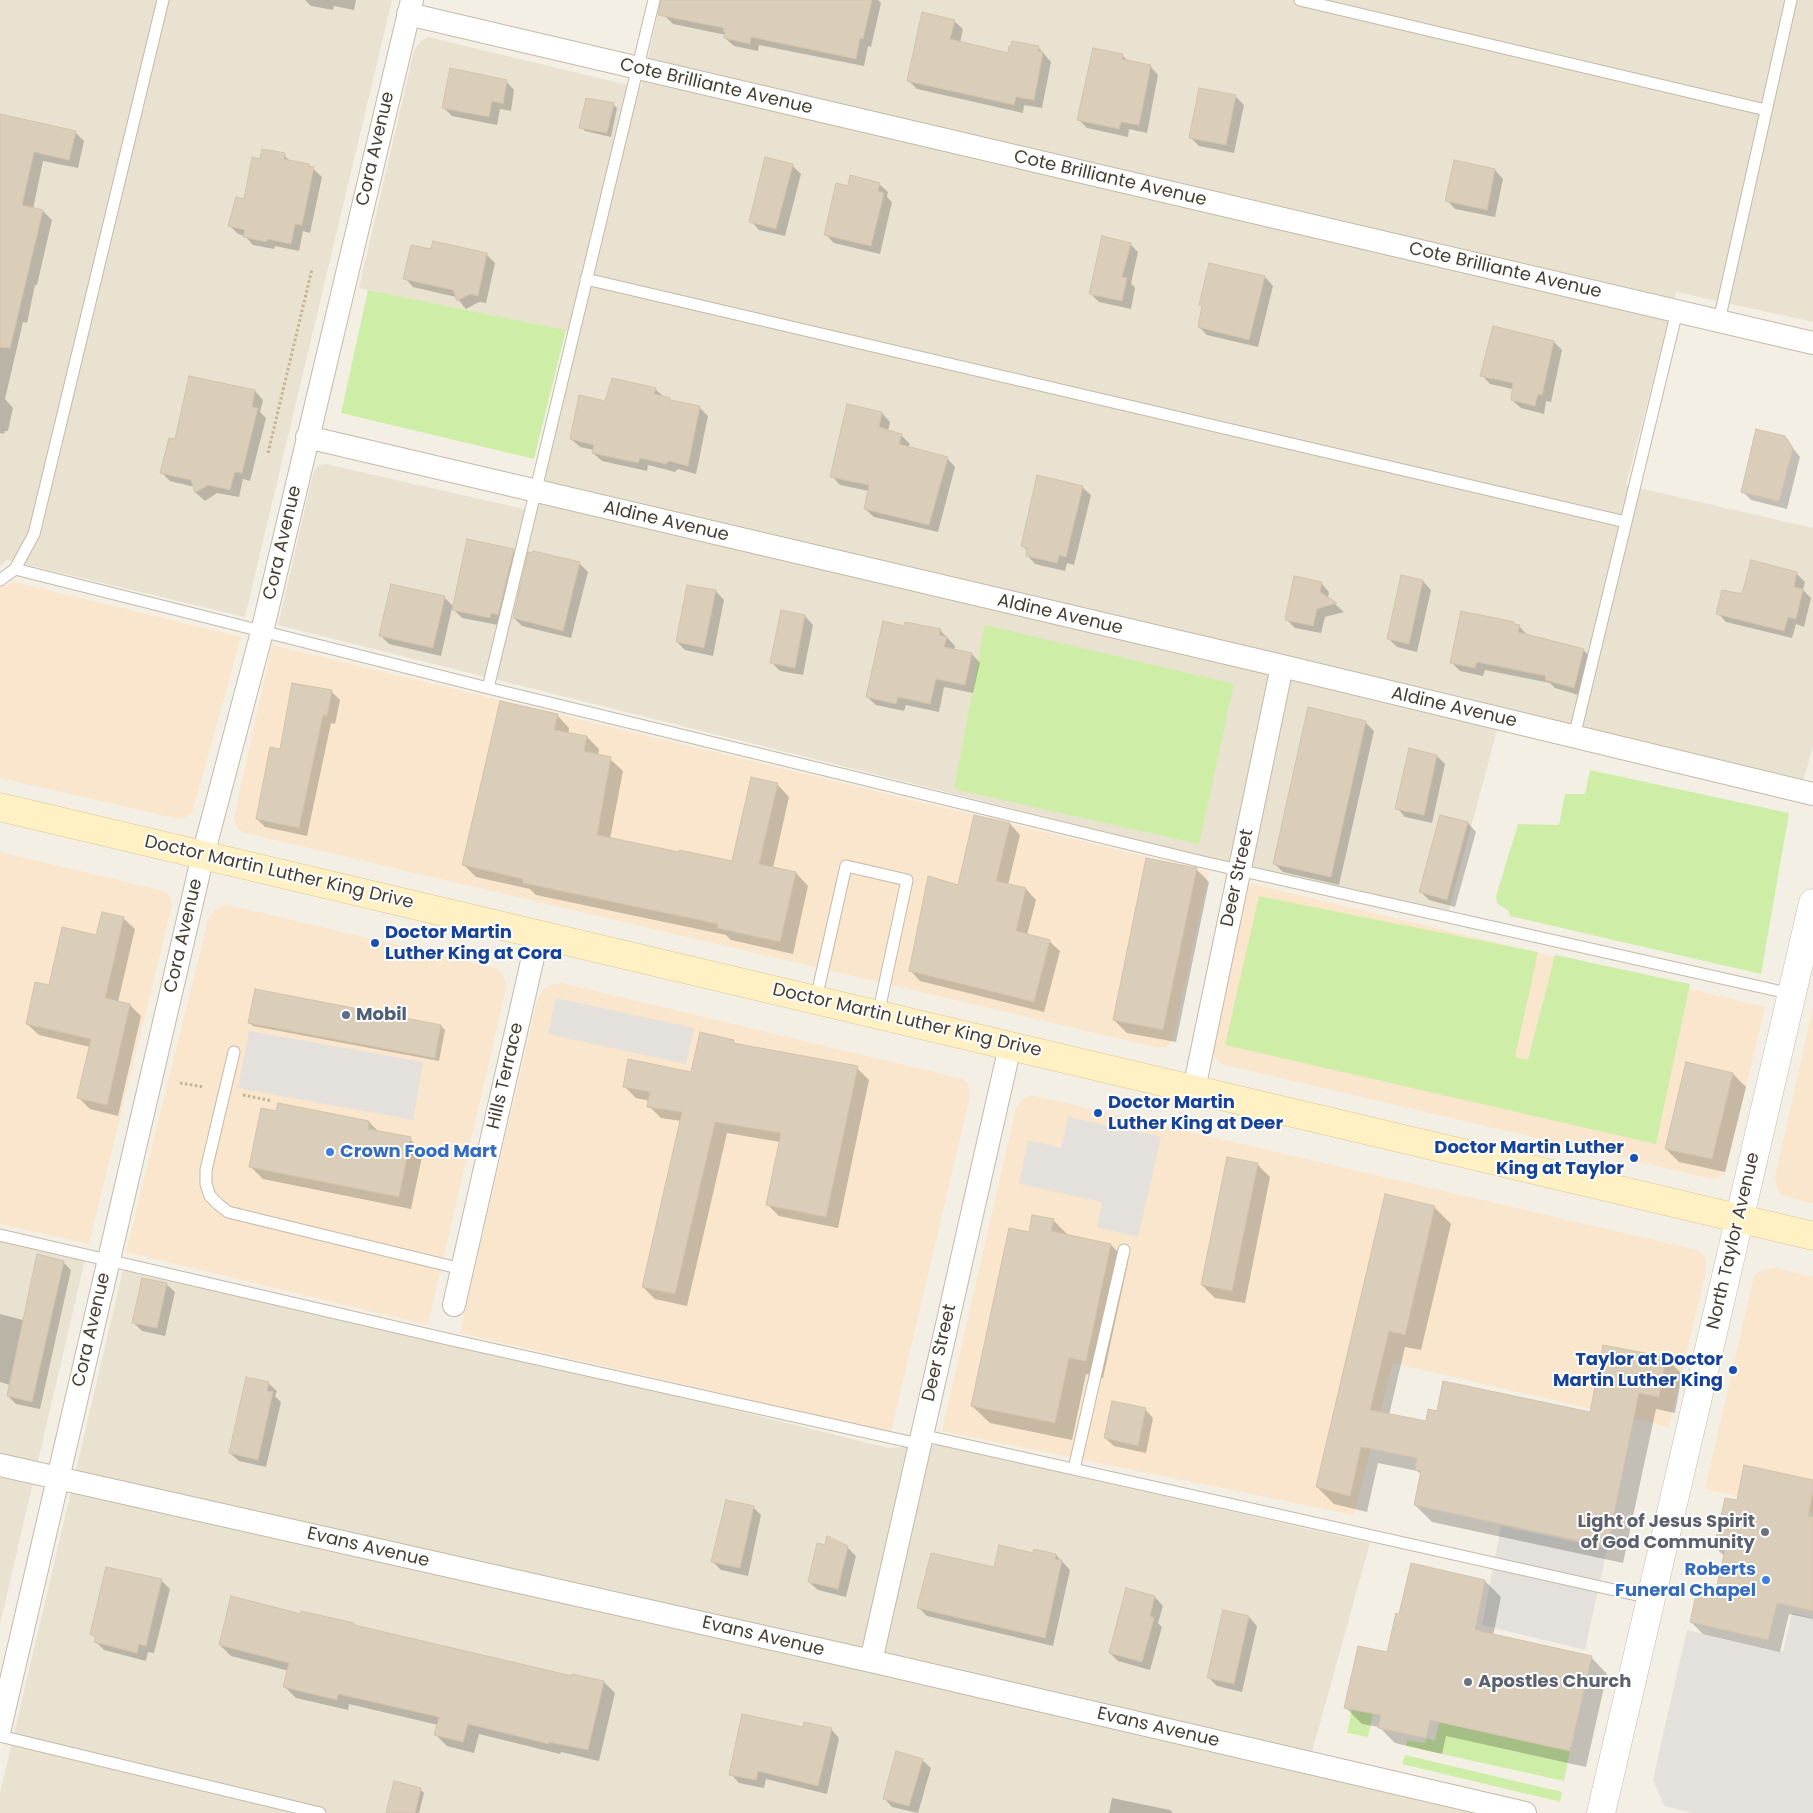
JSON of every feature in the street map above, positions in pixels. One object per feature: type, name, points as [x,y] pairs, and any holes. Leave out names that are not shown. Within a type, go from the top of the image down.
[{"type":"main road","name":"Doctor Martin Luther King Drive","points":[[0,807],[1813,1236]]},
{"type":"street","name":"Cote Brilliante Avenue","points":[[410,7],[637,68],[1813,343]]},
{"type":"street","name":"Cora Avenue","points":[[0,1728],[203,855],[262,632],[410,7]]},
{"type":"street","name":"Aldine Avenue","points":[[307,437],[1282,666],[1813,794]]},
{"type":"street","name":"Deer Street","points":[[1194,1089],[1282,666]]},
{"type":"street","name":"North Taylor Avenue","points":[[1600,1813],[1813,903]]},
{"type":"street","name":"Hills Terrace","points":[[454,1305],[538,935]]},
{"type":"street","name":"Deer Street","points":[[871,1661],[1010,1046]]},
{"type":"street","name":"Evans Avenue","points":[[0,1465],[871,1661],[1525,1813]]},
{"type":"lane","points":[[0,580],[15,569],[34,534],[163,0]]},
{"type":"lane","points":[[488,688],[654,0]]},
{"type":"lane","points":[[1300,0],[1766,110]]},
{"type":"lane","points":[[1719,321],[1791,0]]},
{"type":"lane","points":[[586,279],[1626,522]]},
{"type":"lane","points":[[1574,736],[1677,311]]},
{"type":"lane","points":[[15,569],[488,688],[1240,871],[1792,994]]},
{"type":"lane","points":[[816,999],[846,866],[908,880],[878,1015]]},
{"type":"lane","points":[[234,1052],[206,1170],[206,1184],[210,1196],[218,1204],[228,1212],[462,1269]]},
{"type":"lane","points":[[0,1235],[456,1341],[920,1440],[1074,1468],[1650,1598]]},
{"type":"lane","points":[[1074,1468],[1124,1250]]},
{"type":"lane","points":[[0,1736],[320,1813]]},
{"type":"path","points":[[268,454],[312,269]]},
{"type":"path","points":[[180,1083],[208,1088]]},
{"type":"path","points":[[240,1094],[272,1101]]},
{"type":"shaded area","points":[[0,0],[392,0],[245,617],[7,560],[0,566]]},
{"type":"shaded area","points":[[661,0],[1813,0],[1813,322],[1676,292],[1626,485],[1813,528],[1813,747],[1800,791],[1500,719],[1447,917],[278,625],[314,470],[318,466],[326,464],[537,512],[579,333],[359,288],[414,51],[420,42],[428,37],[641,88]]},
{"type":"shaded area","points":[[15,582],[241,637],[192,813],[185,818],[175,818],[0,778],[0,587]]},
{"type":"shaded area","points":[[272,645],[1209,872],[1173,1038],[1169,1046],[1159,1048],[245,833],[238,829],[234,818]]},
{"type":"shaded area","points":[[0,852],[164,891],[170,896],[172,905],[89,1244],[0,1224]]},
{"type":"shaded area","points":[[1249,883],[1765,1007],[1726,1171],[1721,1177],[1712,1179],[1225,1065],[1217,1061],[1213,1046]]},
{"type":"shaded area","points":[[228,905],[495,968],[502,973],[506,983],[505,992],[428,1325],[126,1252],[208,920],[219,907]]},
{"type":"shaded area","points":[[562,983],[963,1079],[968,1084],[969,1100],[891,1432],[460,1333],[538,997],[545,988],[553,984]]},
{"type":"shaded area","points":[[556,998],[694,1028],[686,1064],[548,1034]]},
{"type":"shaded area","points":[[1813,1007],[1813,1203],[1786,1197],[1778,1192],[1775,1177]]},
{"type":"shaded area","points":[[249,1031],[423,1062],[413,1120],[238,1088]]},
{"type":"shaded area","points":[[1031,1095],[1697,1250],[1703,1254],[1706,1262],[1706,1271],[1669,1427],[1393,1363],[1354,1515],[942,1431],[1016,1108],[1024,1098]]},
{"type":"shaded area","points":[[1068,1117],[1161,1137],[1138,1237],[1097,1227],[1102,1202],[1019,1184],[1028,1140],[1061,1148]]},
{"type":"shaded area","points":[[0,1240],[85,1260],[0,1624]]},
{"type":"shaded area","points":[[124,1266],[456,1341],[888,1448],[939,1445],[1370,1543],[1309,1763],[1525,1813],[0,1813],[0,1793]]},
{"type":"shaded area","points":[[1776,1268],[1813,1277],[1813,1513],[1705,1489],[1754,1276],[1760,1271]]},
{"type":"shaded area","points":[[1501,1526],[1607,1549],[1585,1650],[1482,1625]]},
{"type":"shaded area","points":[[1792,1613],[1813,1618],[1813,1813],[1693,1813],[1664,1806],[1653,1779],[1687,1630],[1783,1652]]},
{"type":"green space","points":[[368,290],[566,330],[534,459],[341,413]]},
{"type":"green space","points":[[985,625],[1234,684],[1199,844],[954,789]]},
{"type":"green space","points":[[1590,770],[1789,813],[1761,974],[1510,916],[1509,911],[1497,903],[1496,896],[1518,824],[1559,825],[1565,794],[1585,794]]},
{"type":"green space","points":[[1259,896],[1538,952],[1515,1057],[1528,1060],[1555,955],[1690,984],[1656,1144],[1225,1045]]},
{"type":"green space","points":[[1352,1709],[1373,1714],[1368,1737],[1347,1733]]},
{"type":"green space","points":[[1439,1722],[1570,1751],[1564,1781],[1406,1746],[1407,1740],[1425,1743],[1426,1738],[1435,1741]]},
{"type":"green space","points":[[1405,1755],[1562,1792],[1560,1802],[1402,1764]]},
{"type":"building","points":[[661,0],[872,0],[863,39],[860,38],[856,59],[751,37],[750,44],[724,38],[724,28],[658,15]]},
{"type":"building","points":[[922,12],[955,20],[950,39],[1008,53],[1012,41],[1039,46],[1038,51],[1043,52],[1034,100],[1016,97],[1014,105],[907,81]]},
{"type":"building","points":[[1093,48],[1123,54],[1122,59],[1151,65],[1139,125],[1121,122],[1119,129],[1077,120]]},
{"type":"building","points":[[450,68],[507,80],[503,104],[492,101],[489,117],[442,108]]},
{"type":"building","points":[[1199,88],[1236,95],[1226,145],[1189,138]]},
{"type":"building","points":[[586,98],[614,103],[607,133],[579,128]]},
{"type":"building","points":[[0,114],[76,131],[69,160],[34,152],[22,205],[43,210],[10,348],[0,347]]},
{"type":"building","points":[[262,149],[285,153],[284,159],[309,164],[309,167],[314,167],[302,225],[295,224],[291,244],[267,239],[266,242],[243,237],[245,230],[228,226],[236,197],[244,199],[252,157],[260,159]]},
{"type":"building","points":[[765,157],[793,164],[776,229],[749,222]]},
{"type":"building","points":[[1454,160],[1495,169],[1487,210],[1445,201]]},
{"type":"building","points":[[850,175],[880,183],[878,191],[884,193],[871,246],[824,235],[836,183],[848,186]]},
{"type":"building","points":[[1102,236],[1131,243],[1122,277],[1127,278],[1122,301],[1089,294]]},
{"type":"building","points":[[433,241],[487,253],[478,296],[470,294],[457,301],[453,290],[403,279],[411,245],[431,249]]},
{"type":"building","points":[[1209,263],[1265,276],[1249,340],[1198,327],[1202,306],[1199,305]]},
{"type":"building","points":[[1493,326],[1554,341],[1542,395],[1538,394],[1535,406],[1511,400],[1513,383],[1480,376]]},
{"type":"building","points":[[189,376],[255,390],[252,407],[258,408],[242,473],[235,472],[230,490],[208,485],[195,493],[191,480],[160,473],[169,438],[175,439]]},
{"type":"building","points":[[612,378],[656,388],[654,394],[670,398],[670,400],[700,406],[688,466],[669,461],[666,464],[640,458],[638,463],[592,453],[594,445],[570,439],[579,395],[605,401]]},
{"type":"building","points":[[847,404],[882,412],[879,427],[902,434],[899,444],[948,457],[929,525],[864,509],[869,485],[830,477]]},
{"type":"building","points":[[1756,429],[1785,436],[1793,448],[1779,501],[1741,492]]},
{"type":"building","points":[[1037,475],[1083,486],[1066,557],[1059,555],[1057,563],[1026,556],[1027,548],[1021,546]]},
{"type":"building","points":[[467,539],[514,549],[498,615],[491,613],[490,618],[452,610]]},
{"type":"building","points":[[533,551],[580,562],[563,631],[513,618],[528,552],[533,553]]},
{"type":"building","points":[[1751,560],[1797,572],[1794,587],[1803,589],[1796,619],[1788,617],[1784,631],[1716,614],[1722,590],[1742,594]]},
{"type":"building","points":[[1401,575],[1423,580],[1409,644],[1387,639]]},
{"type":"building","points":[[1294,576],[1322,582],[1320,592],[1337,603],[1317,609],[1313,626],[1285,620]]},
{"type":"building","points":[[391,584],[445,596],[433,648],[379,636]]},
{"type":"building","points":[[687,585],[716,590],[704,648],[676,642]]},
{"type":"building","points":[[781,610],[805,615],[795,668],[770,663]]},
{"type":"building","points":[[1461,611],[1514,622],[1514,624],[1520,625],[1518,632],[1584,649],[1574,688],[1545,680],[1546,676],[1477,662],[1475,668],[1450,663]]},
{"type":"building","points":[[883,621],[904,626],[905,622],[941,629],[939,635],[947,637],[944,647],[972,653],[965,685],[936,679],[930,704],[898,697],[896,704],[866,697]]},
{"type":"building","points":[[292,683],[332,690],[327,716],[323,715],[299,828],[256,819],[270,747],[280,749]]},
{"type":"building","points":[[500,701],[558,714],[554,730],[587,736],[584,751],[611,757],[597,835],[732,861],[751,777],[778,783],[759,864],[796,872],[780,942],[717,928],[718,924],[523,883],[523,879],[462,865]]},
{"type":"building","points":[[1308,707],[1366,721],[1331,877],[1273,864]]},
{"type":"building","points":[[1409,748],[1437,755],[1424,815],[1395,809]]},
{"type":"building","points":[[974,815],[1010,823],[996,881],[1026,888],[1016,931],[1050,940],[1034,1002],[909,971],[928,876],[958,885]]},
{"type":"building","points":[[1440,815],[1468,822],[1447,900],[1419,892]]},
{"type":"building","points":[[1146,858],[1197,868],[1163,1030],[1113,1020]]},
{"type":"building","points":[[102,912],[124,917],[105,998],[130,1004],[107,1105],[77,1098],[91,1039],[26,1024],[35,982],[49,985],[62,927],[96,935]]},
{"type":"building","points":[[255,989],[441,1025],[435,1058],[248,1023]]},
{"type":"building","points":[[700,1032],[734,1040],[733,1043],[858,1066],[826,1217],[766,1205],[781,1133],[715,1122],[675,1294],[642,1287],[682,1112],[647,1107],[650,1092],[623,1087],[628,1059],[691,1072]]},
{"type":"building","points":[[1686,1062],[1733,1073],[1712,1159],[1665,1149]]},
{"type":"building","name":"Crown Food Mart","points":[[278,1103],[369,1121],[368,1129],[411,1137],[399,1197],[249,1167],[261,1108],[276,1111]]},
{"type":"building","points":[[1227,1157],[1258,1163],[1232,1291],[1201,1285]]},
{"type":"building","points":[[1385,1194],[1435,1206],[1405,1335],[1389,1331],[1370,1410],[1426,1421],[1428,1409],[1437,1411],[1443,1381],[1590,1412],[1603,1345],[1666,1357],[1659,1397],[1639,1393],[1607,1547],[1414,1505],[1421,1471],[1415,1470],[1417,1458],[1361,1447],[1350,1496],[1316,1487]]},
{"type":"building","points":[[1032,1215],[1054,1219],[1051,1231],[1111,1244],[1086,1361],[1069,1358],[1055,1423],[971,1406],[1009,1228],[1029,1232]]},
{"type":"building","points":[[37,1254],[64,1261],[32,1402],[7,1396]]},
{"type":"building","points":[[142,1278],[167,1283],[157,1328],[132,1323]]},
{"type":"building","points":[[246,1377],[269,1382],[267,1391],[273,1392],[258,1460],[229,1453]]},
{"type":"building","points":[[1112,1401],[1146,1408],[1138,1446],[1104,1438]]},
{"type":"building","points":[[1744,1465],[1813,1480],[1813,1491],[1808,1516],[1813,1517],[1813,1611],[1777,1603],[1768,1640],[1690,1622],[1697,1590],[1715,1594],[1725,1550],[1714,1547],[1725,1498],[1737,1500]]},
{"type":"building","points":[[726,1500],[754,1506],[740,1568],[711,1562]]},
{"type":"building","points":[[827,1536],[848,1546],[838,1589],[808,1582],[817,1543],[825,1545]]},
{"type":"building","points":[[999,1545],[1033,1553],[1034,1549],[1056,1554],[1055,1559],[1062,1560],[1045,1638],[917,1608],[931,1553],[994,1567]]},
{"type":"building","name":"Apostles Church","points":[[1411,1563],[1485,1580],[1475,1630],[1592,1656],[1570,1751],[1430,1720],[1426,1738],[1378,1728],[1381,1715],[1344,1708],[1358,1646],[1387,1652],[1396,1613],[1399,1614]]},
{"type":"building","points":[[106,1567],[162,1579],[146,1646],[139,1644],[137,1653],[94,1642],[96,1637],[90,1634]]},
{"type":"building","points":[[1126,1588],[1155,1596],[1150,1616],[1154,1618],[1142,1662],[1109,1653]]},
{"type":"building","points":[[231,1596],[301,1614],[301,1611],[354,1623],[354,1625],[572,1676],[572,1674],[604,1681],[588,1750],[549,1742],[549,1744],[468,1724],[463,1742],[434,1735],[439,1717],[338,1694],[337,1700],[283,1687],[289,1663],[219,1645]]},
{"type":"building","points":[[1223,1610],[1249,1616],[1234,1684],[1207,1678]]},
{"type":"building","points":[[742,1714],[803,1727],[804,1722],[832,1728],[818,1786],[758,1771],[756,1780],[729,1775]]},
{"type":"building","points":[[896,1751],[923,1759],[909,1806],[883,1799]]},
{"type":"building","points":[[394,1781],[421,1788],[415,1813],[386,1813]]},
{"type":"place","name":"Doctor Martin Luther King at Cora","points":[[375,943]]},
{"type":"place","name":"Mobil","points":[[346,1015]]},
{"type":"place","name":"Doctor Martin Luther King at Deer","points":[[1098,1113]]},
{"type":"place","name":"Crown Food Mart","points":[[330,1152]]},
{"type":"place","name":"Doctor Martin Luther King at Taylor","points":[[1634,1158]]},
{"type":"place","name":"Taylor at Doctor Martin Luther King","points":[[1733,1370]]},
{"type":"place","name":"Light of Jesus Spirit of God Community","points":[[1765,1532]]},
{"type":"place","name":"Roberts Funeral Chapel","points":[[1766,1580]]},
{"type":"place","name":"Apostles Church","points":[[1468,1682]]}]
